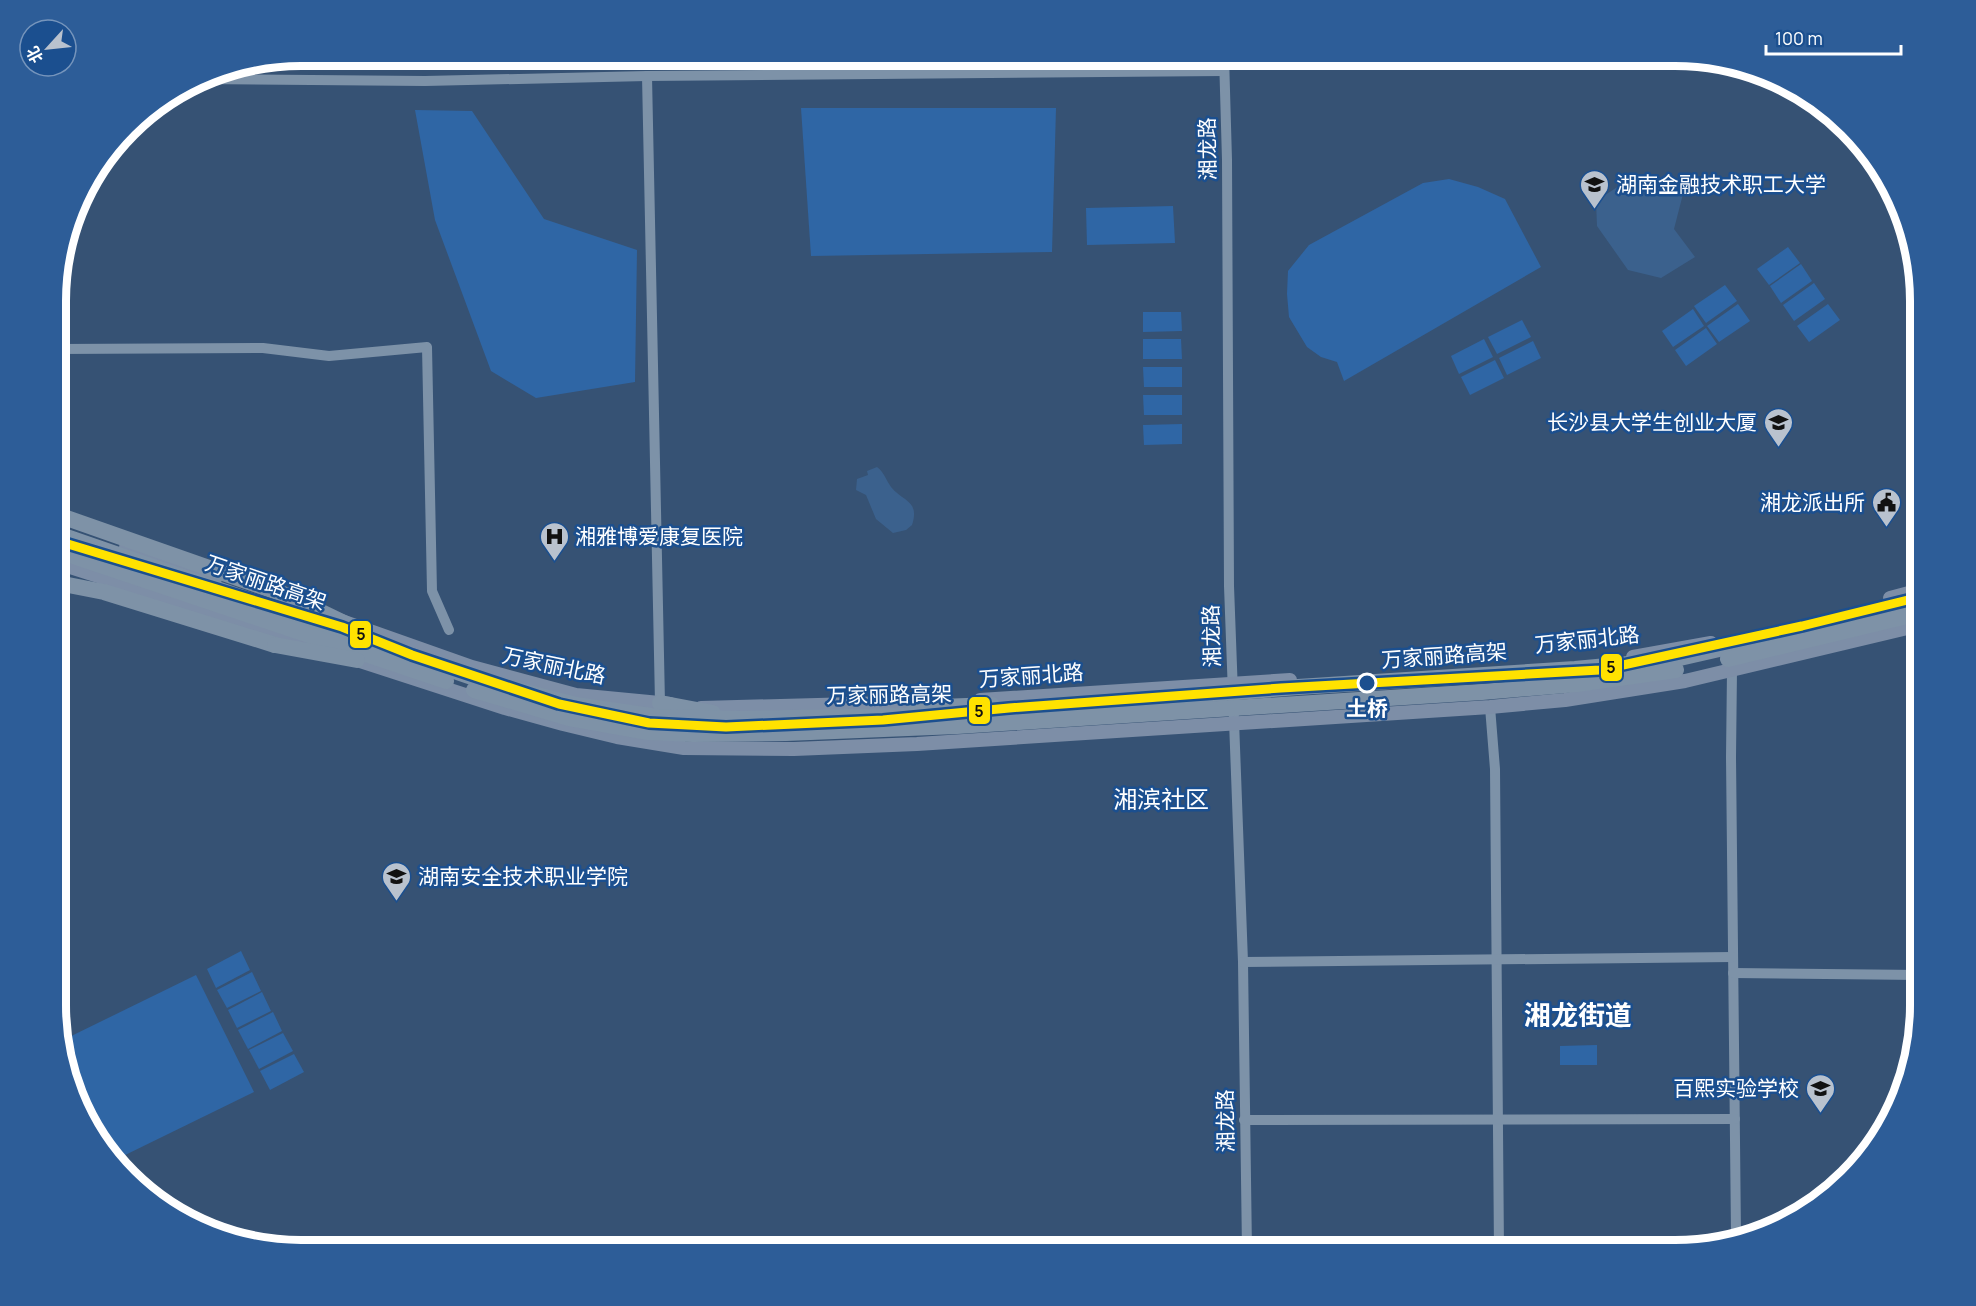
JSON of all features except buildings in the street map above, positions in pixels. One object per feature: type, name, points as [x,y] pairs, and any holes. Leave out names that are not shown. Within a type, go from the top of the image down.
[{"type":"highway","points":[[66,518],[286,595],[418,666]]},
{"type":"highway","name":"万家丽路高架","points":[[66,537],[418,666],[569,718],[648,732],[693,734],[904,729],[1577,684],[1674,670],[1775,649],[1910,615]]},
{"type":"highway","name":"万家丽路高架","points":[[66,554],[418,666],[576,705],[658,717],[741,719],[958,715],[1103,702],[1671,660],[1910,602]]},
{"type":"highway","points":[[66,580],[275,645],[418,666]]},
{"type":"highway","points":[[66,585],[104,592]]},
{"type":"highway","points":[[660,703],[709,713],[1103,702]]},
{"type":"main road","name":"万家丽北路","points":[[66,525],[168,563],[472,667],[576,695],[708,708],[968,701],[1484,669],[1635,656],[1770,630],[1910,593]]},
{"type":"main road","points":[[66,566],[505,708],[617,737],[684,748],[805,749],[1490,707],[1565,700],[1633,690],[1732,670],[1910,628]]},
{"type":"street","name":"湘龙路","points":[[1224,66],[1227,160],[1228,586],[1243,962],[1247,1240]]},
{"type":"street","points":[[222,79],[424,81],[647,76],[1224,71]]},
{"type":"street","points":[[647,76],[660,703]]},
{"type":"street","points":[[66,349],[263,348],[329,356],[427,347],[432,591],[449,630]]},
{"type":"street","points":[[1732,670],[1736,1232]]},
{"type":"street","points":[[1490,707],[1495,769],[1499,1240]]},
{"type":"street","points":[[1243,962],[1733,957]]},
{"type":"street","points":[[1734,973],[1910,975]]},
{"type":"street","points":[[1244,1120],[1735,1119]]},
{"type":"shaded area","points":[[801,108],[1056,108],[1052,252],[811,256]]},
{"type":"shaded area","points":[[415,110],[472,111],[544,219],[637,250],[635,382],[536,398],[491,371],[435,220]]},
{"type":"shaded area","points":[[1449,179],[1478,187],[1505,199],[1541,267],[1344,381],[1337,362],[1321,357],[1307,347],[1289,317],[1288,271],[1309,245],[1423,183]]},
{"type":"shaded area","points":[[1662,180],[1683,194],[1674,229],[1695,257],[1661,278],[1628,270],[1597,226],[1596,201],[1622,184]]},
{"type":"shaded area","points":[[1173,206],[1175,243],[1087,245],[1086,208]]},
{"type":"shaded area","points":[[1788,247],[1800,263],[1769,285],[1757,269]]},
{"type":"shaded area","points":[[1801,264],[1812,281],[1781,303],[1770,286]]},
{"type":"shaded area","points":[[1814,283],[1825,299],[1794,321],[1783,305]]},
{"type":"shaded area","points":[[1725,285],[1737,301],[1706,323],[1694,306]]},
{"type":"shaded area","points":[[1738,304],[1750,321],[1719,342],[1707,326]]},
{"type":"shaded area","points":[[1828,304],[1840,320],[1809,342],[1797,326]]},
{"type":"shaded area","points":[[1693,309],[1704,326],[1673,347],[1662,331]]},
{"type":"shaded area","points":[[1143,312],[1181,312],[1182,331],[1143,332]]},
{"type":"shaded area","points":[[1522,320],[1531,337],[1497,354],[1488,337]]},
{"type":"shaded area","points":[[1706,328],[1717,344],[1686,366],[1675,350]]},
{"type":"shaded area","points":[[1143,339],[1181,339],[1182,359],[1143,359]]},
{"type":"shaded area","points":[[1484,339],[1493,357],[1459,374],[1451,356]]},
{"type":"shaded area","points":[[1533,341],[1541,358],[1507,375],[1499,358]]},
{"type":"shaded area","points":[[1495,360],[1504,378],[1470,395],[1461,377]]},
{"type":"shaded area","points":[[1143,367],[1182,367],[1182,387],[1144,387]]},
{"type":"shaded area","points":[[1143,395],[1182,395],[1182,415],[1144,415]]},
{"type":"shaded area","points":[[1182,424],[1182,444],[1144,445],[1143,425]]},
{"type":"shaded area","points":[[877,467],[891,487],[912,506],[914,517],[912,525],[906,530],[893,533],[876,519],[866,495],[856,490],[857,479],[868,475],[867,471]]},
{"type":"shaded area","points":[[241,951],[250,970],[216,988],[207,969]]},
{"type":"shaded area","points":[[252,972],[261,991],[227,1008],[217,990]]},
{"type":"shaded area","points":[[196,975],[254,1092],[122,1157],[97,1123],[90,1109],[78,1081],[68,1037]]},
{"type":"shaded area","points":[[262,992],[271,1011],[237,1028],[228,1010]]},
{"type":"shaded area","points":[[273,1012],[282,1031],[248,1049],[238,1030]]},
{"type":"shaded area","points":[[283,1033],[293,1051],[259,1069],[249,1050]]},
{"type":"shaded area","points":[[1597,1045],[1597,1065],[1560,1065],[1560,1046]]},
{"type":"shaded area","points":[[294,1054],[304,1072],[270,1090],[260,1071]]},
{"type":"transit line","name":"5","points":[[66,543],[342,627],[412,655],[559,704],[649,723],[726,727],[883,720],[1009,708],[1281,688],[1600,670],[1802,626],[1910,599]]},
{"type":"place","name":"湖南金融技术职工大学","points":[[1595,210]]},
{"type":"place","name":"长沙县大学生创业大厦","points":[[1778,448]]},
{"type":"place","name":"湘龙派出所","points":[[1886,528]]},
{"type":"place","name":"湘雅博爱康复医院","points":[[554,562]]},
{"type":"place","name":"土桥","points":[[1367,683]]},
{"type":"place","name":"湖南安全技术职业学院","points":[[397,902]]},
{"type":"place","name":"百熙实验学校","points":[[1820,1114]]},
{"type":"district","name":"湘滨社区","points":[[1161,798]]},
{"type":"district","name":"湘龙街道","points":[[1578,1014]]}]
